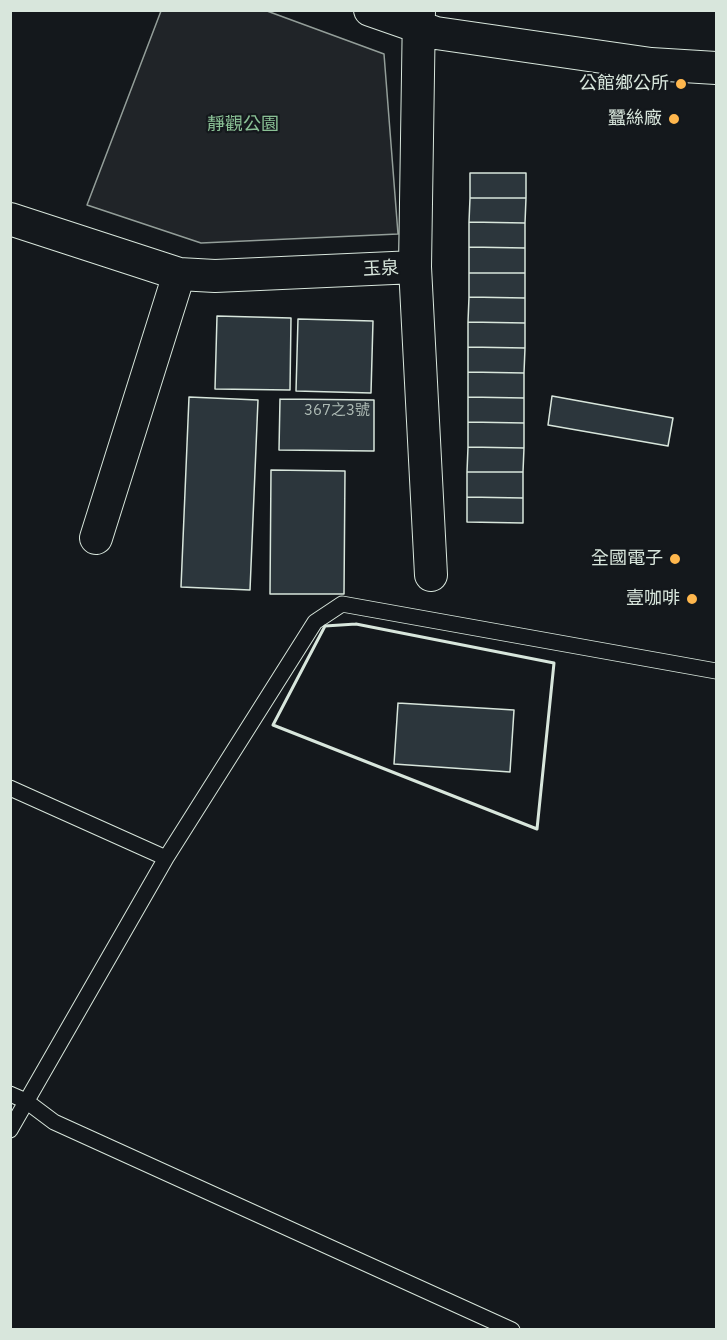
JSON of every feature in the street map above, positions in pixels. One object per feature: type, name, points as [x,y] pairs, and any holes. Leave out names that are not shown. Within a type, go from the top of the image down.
[{"type":"street","points":[[370,10],[419,19],[436,33],[651,64],[717,68]]},
{"type":"street","name":"玉泉","points":[[10,219],[179,274],[215,276],[415,267],[419,19]]},
{"type":"street","points":[[415,267],[431,575]]},
{"type":"street","points":[[96,538],[179,274]]},
{"type":"lane","points":[[10,1130],[166,858],[315,622],[342,604],[717,672]]},
{"type":"lane","points":[[10,788],[166,858]]},
{"type":"lane","points":[[10,1094],[26,1101],[54,1122],[512,1329]]},
{"type":"green space","name":"靜觀公園","points":[[161,11],[267,11],[384,54],[398,234],[201,243],[87,205]]},
{"type":"building","points":[[470,173],[526,173],[526,198],[470,198]]},
{"type":"building","points":[[470,198],[526,198],[525,223],[469,222]]},
{"type":"building","points":[[469,222],[525,223],[525,248],[469,247]]},
{"type":"building","points":[[469,247],[525,248],[525,273],[469,273]]},
{"type":"building","points":[[469,273],[525,273],[525,298],[469,297]]},
{"type":"building","points":[[469,297],[525,298],[525,323],[468,322]]},
{"type":"building","points":[[217,316],[291,318],[290,390],[215,389]]},
{"type":"building","points":[[298,319],[373,321],[371,393],[296,391]]},
{"type":"building","points":[[468,322],[525,323],[525,348],[468,347]]},
{"type":"building","points":[[468,347],[525,348],[524,373],[468,372]]},
{"type":"building","points":[[468,372],[524,373],[524,398],[468,397]]},
{"type":"building","points":[[552,396],[673,418],[668,446],[548,425]]},
{"type":"building","points":[[189,397],[258,400],[250,590],[181,587]]},
{"type":"building","points":[[468,397],[524,398],[524,423],[468,422]]},
{"type":"building","points":[[280,399],[374,400],[374,451],[279,450]]},
{"type":"building","points":[[468,422],[524,423],[524,448],[468,447]]},
{"type":"building","points":[[468,447],[524,448],[523,472],[467,472]]},
{"type":"building","points":[[271,470],[345,471],[344,594],[270,594]]},
{"type":"building","points":[[467,472],[523,472],[523,498],[467,497]]},
{"type":"building","points":[[467,497],[523,498],[523,523],[467,522]]},
{"type":"building","points":[[398,703],[514,710],[510,772],[394,764]]},
{"type":"wall","points":[[356,624],[554,663],[537,829],[273,725],[325,626],[356,624]]},
{"type":"place","name":"公館鄉公所","points":[[681,84]]},
{"type":"place","name":"蠶絲廠","points":[[674,119]]},
{"type":"place","name":"全國電子","points":[[675,559]]},
{"type":"place","name":"壹咖啡","points":[[692,599]]}]
